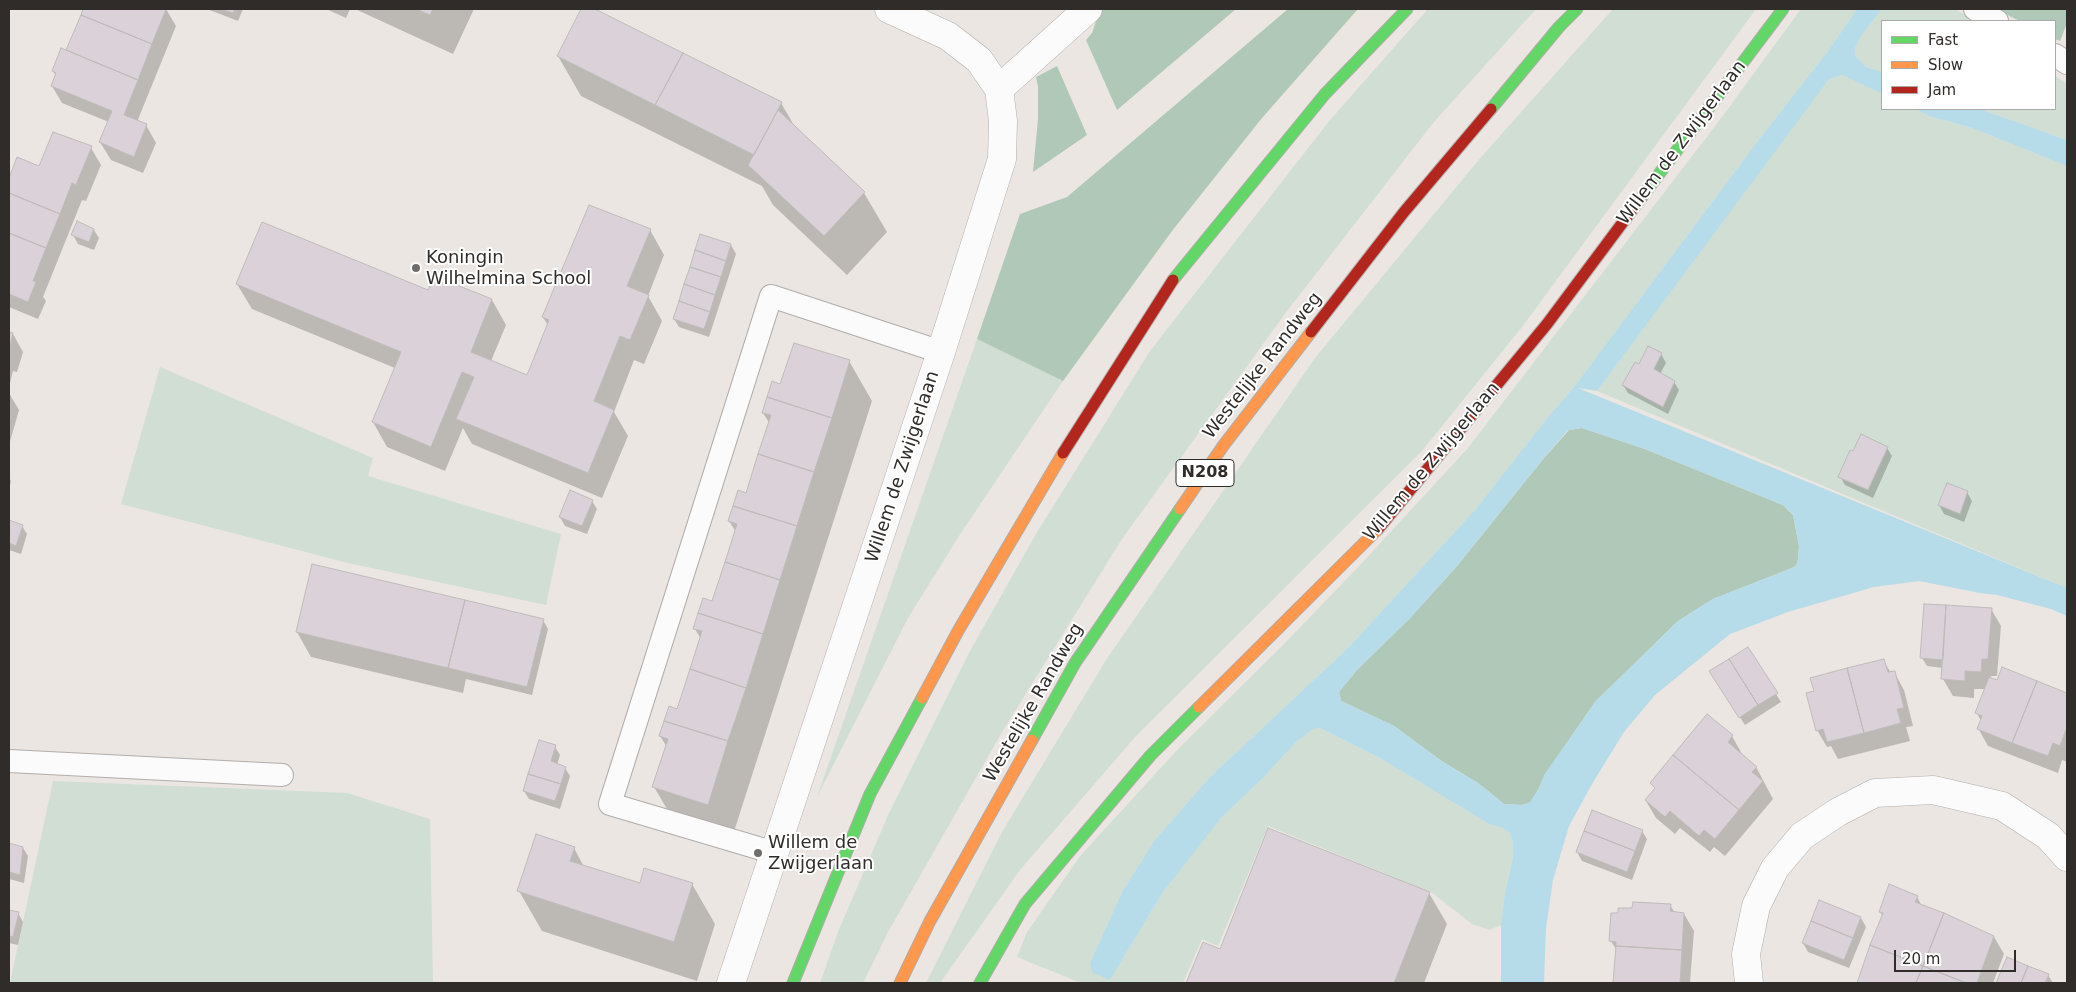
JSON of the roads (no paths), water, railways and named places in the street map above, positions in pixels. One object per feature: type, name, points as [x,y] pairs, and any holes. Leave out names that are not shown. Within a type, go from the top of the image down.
[{"type":"main road","points":[[793,983],[870,794],[958,631],[1067,446],[1166,289],[1325,94],[1406,9]]},
{"type":"main road","name":"Westelijke Randweg","points":[[900,983],[930,921],[1075,663],[1223,446],[1404,212],[1559,27],[1577,9]]},
{"type":"main road","name":"Willem de Zwijgerlaan","points":[[980,983],[1025,904],[1150,756],[1388,519],[1546,324],[1783,9]]},
{"type":"street","points":[[889,9],[948,36],[979,60],[999,89],[1088,9]]},
{"type":"street","name":"Willem de Zwijgerlaan","points":[[731,983],[941,352],[1002,159],[1003,121],[999,89]]},
{"type":"street","points":[[1749,983],[1746,954],[1756,906],[1775,868],[1802,836],[1838,812],[1875,793],[1933,790],[2002,806],[2048,836],[2067,858]]},
{"type":"lane","points":[[1975,9],[1995,20]]},
{"type":"lane","points":[[2056,56],[2067,63]]},
{"type":"lane","points":[[775,854],[610,804],[771,296],[941,352]]},
{"type":"lane","points":[[9,761],[282,775]]},
{"type":"water","points":[[1857,9],[1882,9],[1861,36],[1855,48],[1855,55],[1866,67],[1881,72],[1881,94],[1842,75],[1829,79],[1597,391],[1578,388],[2067,588],[2067,616],[2051,609],[1997,595],[1919,581],[1874,587],[1788,612],[1730,634],[1655,695],[1624,732],[1569,826],[1553,880],[1546,928],[1544,983],[1501,983],[1501,925],[1505,893],[1513,857],[1513,843],[1510,833],[1503,828],[1489,824],[1380,758],[1320,728],[1313,729],[1295,743],[1264,777],[1220,819],[1163,892],[1110,980],[1092,972],[1090,963],[1122,892],[1154,841],[1210,777],[1348,648],[1475,510],[1574,387],[1757,142],[1828,51]],"holes":[[[1582,428],[1645,449],[1783,505],[1793,515],[1799,546],[1796,566],[1713,599],[1678,621],[1595,702],[1544,775],[1539,788],[1530,802],[1522,805],[1504,804],[1478,783],[1443,762],[1394,726],[1341,701],[1339,692],[1356,671],[1410,618],[1457,566],[1568,430]]]},
{"type":"water","points":[[1916,110],[1983,110],[2067,140],[2067,166],[1972,128],[1929,116]]},
{"type":"place","name":"Koningin Wilhelmina School","points":[[416,268]]},
{"type":"place","name":"Willem de Zwijgerlaan","points":[[758,853]]}]
